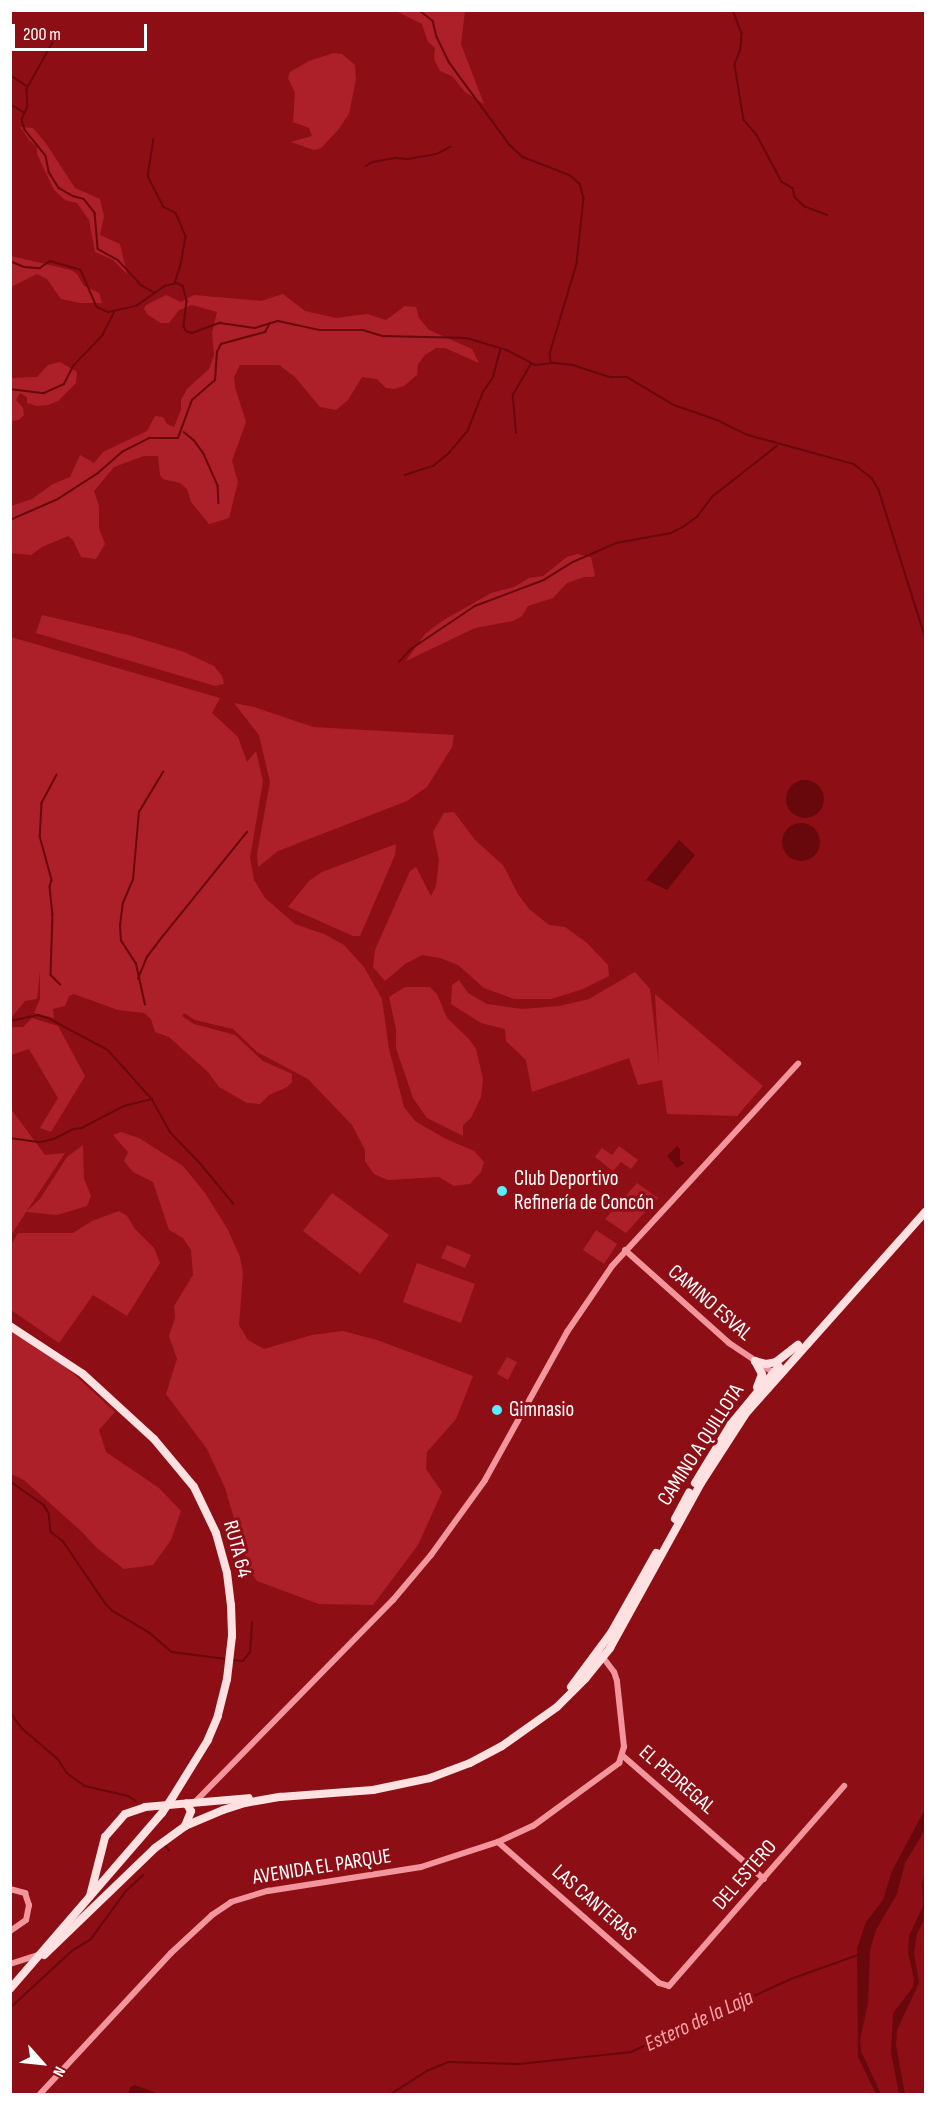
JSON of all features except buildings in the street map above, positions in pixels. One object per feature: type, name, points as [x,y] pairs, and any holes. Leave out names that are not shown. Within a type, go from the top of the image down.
[{"type":"main road","name":"CAMINO A QUILLOTA","points":[[280,1797],[373,1790],[430,1778],[487,1755],[536,1722],[572,1692],[601,1655],[721,1451],[747,1412],[798,1345],[926,1210]]},
{"type":"main road","name":"CAMINO A QUILLOTA","points":[[601,1655],[707,1462],[749,1400],[776,1374],[926,1210]]},
{"type":"main road","name":"RUTA 64","points":[[10,1326],[77,1370],[154,1439],[194,1487],[216,1533],[225,1566],[231,1605],[227,1679],[218,1716],[208,1740],[162,1813],[90,1896],[10,1996]]},
{"type":"main road","points":[[755,1361],[766,1364],[776,1362],[798,1345]]},
{"type":"main road","points":[[749,1400],[762,1377],[755,1361]]},
{"type":"main road","points":[[90,1896],[105,1837],[119,1818],[137,1809],[195,1802],[280,1797]]},
{"type":"main road","points":[[42,1955],[155,1848],[185,1826],[232,1807],[280,1797]]},
{"type":"main road","points":[[185,1826],[191,1810],[186,1803]]},
{"type":"main road","name":"RUTA 64","points":[[10,1989],[42,1955],[135,1844]]},
{"type":"street","points":[[195,1802],[393,1600],[430,1555],[485,1480],[567,1332],[625,1250],[798,1064]]},
{"type":"street","name":"CAMINO ESVAL","points":[[625,1250],[729,1343],[776,1374]]},
{"type":"street","name":"EL PEDREGAL","points":[[601,1655],[617,1681],[623,1756],[764,1879]]},
{"type":"street","name":"AVENIDA EL PARQUE","points":[[40,2094],[160,1964],[212,1915],[231,1902],[261,1892],[421,1868],[498,1842],[542,1820],[619,1763],[623,1756]]},
{"type":"street","name":"DEL ESTERO","points":[[669,1986],[844,1786]]},
{"type":"street","name":"LAS CANTERAS","points":[[498,1842],[659,1983],[669,1986]]},
{"type":"street","points":[[10,1889],[25,1893],[29,1905],[26,1920],[10,1931]]},
{"type":"street","points":[[10,1964],[42,1955]]},
{"type":"shaded area","points":[[396,11],[465,11],[461,44],[484,104],[465,92],[452,76],[440,71],[434,59],[435,48],[428,42],[422,24]]},
{"type":"shaded area","points":[[334,53],[342,54],[355,65],[356,79],[349,114],[321,148],[314,150],[291,142],[312,136],[309,128],[293,122],[295,93],[288,78],[290,72],[309,61]]},
{"type":"shaded area","points":[[20,127],[33,128],[45,142],[75,188],[100,199],[104,216],[100,235],[120,244],[127,274],[113,260],[95,252],[89,220],[77,203],[65,200],[54,190],[37,154],[37,147]]},
{"type":"shaded area","points":[[11,256],[71,270],[77,274],[84,286],[99,293],[102,303],[80,303],[61,299],[47,279],[37,274],[11,287]]},
{"type":"shaded area","points":[[283,294],[305,311],[336,318],[367,314],[386,320],[405,306],[416,307],[419,318],[429,330],[472,349],[479,363],[445,348],[436,348],[425,355],[418,364],[417,375],[404,386],[394,389],[386,388],[377,379],[362,377],[348,400],[336,410],[320,407],[295,377],[279,365],[240,365],[234,377],[235,387],[246,422],[232,461],[238,482],[229,518],[209,524],[191,502],[187,489],[180,483],[163,479],[160,475],[158,456],[144,456],[114,467],[94,491],[99,506],[99,528],[105,544],[96,559],[81,557],[73,540],[68,536],[42,547],[31,555],[11,553],[11,506],[32,499],[53,484],[70,477],[80,455],[94,463],[103,452],[147,431],[155,416],[163,417],[167,424],[174,427],[181,410],[181,400],[187,389],[209,369],[214,355],[212,333],[217,312],[192,305],[179,310],[169,323],[161,323],[148,315],[144,309],[146,305],[166,295],[181,302],[194,295],[261,301]]},
{"type":"shaded area","points":[[60,362],[77,372],[76,383],[58,401],[48,405],[37,406],[27,403],[27,397],[20,393],[16,400],[23,408],[24,415],[19,420],[11,421],[11,378],[37,377],[48,365]]},
{"type":"shaded area","points":[[577,554],[591,557],[595,575],[593,577],[584,577],[567,583],[553,598],[528,606],[522,616],[513,621],[475,628],[406,661],[425,634],[442,621],[491,593],[514,587],[529,578],[543,576],[567,557]]},
{"type":"shaded area","points":[[42,615],[132,636],[184,652],[214,666],[222,676],[224,684],[215,686],[36,633]]},
{"type":"shaded area","points":[[11,637],[220,698],[212,713],[238,737],[247,762],[256,751],[263,781],[250,858],[254,880],[265,898],[295,924],[324,934],[344,945],[364,967],[382,999],[389,1049],[404,1107],[415,1121],[444,1138],[474,1151],[484,1162],[481,1172],[470,1184],[454,1186],[439,1177],[388,1180],[374,1174],[365,1161],[365,1150],[352,1125],[308,1079],[257,1052],[233,1029],[195,1020],[184,1013],[182,1016],[194,1024],[235,1035],[263,1061],[292,1074],[292,1082],[287,1087],[269,1095],[260,1104],[247,1103],[219,1087],[208,1072],[169,1037],[155,1032],[151,1019],[144,1013],[118,1010],[74,994],[69,996],[65,1006],[53,1009],[54,1018],[34,1013],[40,999],[40,971],[37,999],[25,1001],[11,1018]]},
{"type":"shaded area","points":[[234,703],[254,707],[313,727],[454,735],[452,747],[427,787],[407,801],[278,851],[258,867],[257,854],[270,782],[259,735]]},
{"type":"shaded area","points":[[805,780],[818,786],[824,799],[818,812],[805,818],[792,812],[786,799],[792,786]]},
{"type":"shaded area","points":[[454,812],[475,840],[503,865],[518,894],[529,909],[549,925],[565,927],[587,943],[608,965],[609,976],[583,989],[551,999],[514,999],[484,988],[458,965],[440,958],[422,955],[405,964],[385,981],[373,967],[375,950],[410,871],[416,867],[431,896],[436,886],[439,860],[433,832],[444,813]]},
{"type":"shaded area","points":[[801,823],[814,829],[820,842],[814,855],[801,861],[788,855],[782,842],[788,829]]},
{"type":"shaded area","points":[[679,840],[695,855],[667,890],[646,880]]},
{"type":"shaded area","points":[[396,844],[395,855],[360,936],[353,936],[288,907],[309,881],[322,872]]},
{"type":"shaded area","points":[[635,972],[650,989],[659,1065],[655,994],[763,1086],[737,1116],[667,1114],[662,1080],[638,1085],[629,1058],[532,1092],[526,1060],[506,1041],[505,1029],[481,1023],[451,1004],[452,985],[459,980],[468,993],[487,1004],[522,1009],[559,1006],[589,999]]},
{"type":"shaded area","points":[[405,987],[430,987],[437,994],[447,1018],[476,1049],[483,1079],[481,1097],[471,1118],[463,1125],[463,1136],[427,1118],[413,1098],[396,1048],[396,1029],[389,997]]},
{"type":"shaded area","points":[[32,1018],[58,1026],[85,1076],[51,1132],[40,1128],[58,1098],[29,1049],[11,1055],[11,1027],[23,1027]]},
{"type":"shaded area","points":[[11,1109],[45,1155],[65,1153],[11,1235]]},
{"type":"shaded area","points":[[121,1132],[139,1138],[183,1166],[205,1193],[228,1230],[240,1257],[243,1273],[239,1325],[248,1340],[264,1349],[312,1335],[343,1331],[377,1340],[473,1376],[456,1419],[427,1452],[426,1469],[442,1492],[418,1545],[373,1605],[319,1604],[257,1581],[249,1569],[225,1488],[207,1449],[166,1394],[177,1359],[169,1336],[175,1318],[174,1306],[193,1275],[191,1250],[183,1238],[169,1230],[153,1182],[133,1172],[124,1161],[128,1152],[113,1135]]},
{"type":"shaded area","points":[[83,1145],[84,1179],[91,1196],[87,1206],[57,1215],[26,1212],[40,1199],[67,1157]]},
{"type":"shaded area","points":[[619,1146],[638,1160],[631,1169],[621,1162],[613,1171],[595,1157],[602,1148],[612,1155]]},
{"type":"shaded area","points":[[677,1146],[680,1149],[680,1160],[685,1163],[677,1168],[667,1156]]},
{"type":"shaded area","points":[[637,1183],[658,1198],[626,1233],[605,1219]]},
{"type":"shaded area","points":[[332,1193],[389,1235],[360,1274],[303,1231]]},
{"type":"shaded area","points":[[119,1211],[127,1216],[135,1229],[154,1248],[160,1263],[127,1316],[93,1295],[59,1343],[11,1310],[11,1245],[18,1233],[73,1233],[92,1221]]},
{"type":"shaded area","points":[[596,1230],[617,1244],[604,1264],[583,1250]]},
{"type":"shaded area","points":[[447,1245],[471,1255],[465,1268],[441,1258]]},
{"type":"shaded area","points":[[417,1263],[475,1284],[461,1323],[403,1302]]},
{"type":"shaded area","points":[[10,1330],[63,1364],[115,1412],[99,1430],[106,1452],[159,1488],[181,1511],[171,1540],[153,1565],[124,1569],[97,1548],[24,1480],[11,1474]]},
{"type":"shaded area","points":[[507,1357],[517,1362],[508,1380],[497,1374]]},
{"type":"shaded area","points":[[925,1809],[925,1830],[905,1863],[897,1894],[876,1930],[870,1950],[868,2003],[860,2040],[861,2051],[881,2094],[876,2094],[858,2057],[857,1948],[866,1922],[883,1900],[892,1871]]},
{"type":"shaded area","points":[[925,1872],[925,1918],[917,1934],[914,1953],[919,1983],[897,2030],[896,2045],[905,2094],[899,2094],[891,2052],[893,2013],[913,1987],[914,1979],[908,1953],[909,1936],[923,1906],[922,1884]]},
{"type":"shaded area","points":[[134,2085],[154,2092],[157,2094],[128,2094]]},
{"type":"waterway","points":[[419,10],[433,21],[437,37],[449,62],[510,145],[523,157],[570,175],[580,184],[584,198],[577,264],[550,354],[551,362]]},
{"type":"waterway","points":[[733,10],[742,33],[741,49],[735,65],[744,120],[757,135],[782,182],[793,188],[795,197],[804,206],[827,215]]},
{"type":"waterway","points":[[60,30],[27,89],[28,106],[22,120],[25,130],[46,156],[49,172],[59,188],[84,199],[95,213],[98,249],[118,260],[141,285],[155,293]]},
{"type":"waterway","points":[[10,75],[27,86]]},
{"type":"waterway","points":[[10,104],[25,113]]},
{"type":"waterway","points":[[154,139],[148,176],[164,207],[176,213],[186,237],[175,283]]},
{"type":"waterway","points":[[366,166],[373,162],[395,158],[408,159],[437,154],[450,147]]},
{"type":"waterway","points":[[10,261],[24,267],[40,268],[50,261],[81,270],[97,307],[108,312],[136,306],[165,286],[177,283],[183,286],[187,301],[184,326],[186,331],[192,333],[220,323],[255,328],[278,321],[320,330],[363,330],[383,336],[467,338],[507,350],[535,365],[555,363],[573,365],[611,377],[627,377],[674,405],[717,420],[748,435],[854,464],[872,478],[879,490],[926,639]]},
{"type":"waterway","points":[[10,389],[44,393],[64,384],[73,366],[102,336],[114,312]]},
{"type":"waterway","points":[[10,520],[58,499],[98,473],[122,452],[150,438],[178,438],[192,400],[215,380],[217,352],[221,344],[265,332],[270,323]]},
{"type":"waterway","points":[[405,475],[433,466],[449,453],[468,430],[483,392],[493,377],[500,350]]},
{"type":"waterway","points":[[516,433],[513,395],[531,364]]},
{"type":"waterway","points":[[184,432],[194,440],[204,454],[218,486],[219,503]]},
{"type":"waterway","points":[[399,662],[411,649],[475,606],[544,580],[573,562],[616,543],[671,533],[683,527],[697,517],[713,496],[777,446]]},
{"type":"waterway","points":[[145,1005],[136,964],[121,941],[120,926],[123,903],[133,880],[139,812],[163,772]]},
{"type":"waterway","points":[[57,775],[42,803],[40,836],[52,880],[50,887],[53,914],[51,975],[60,984]]},
{"type":"waterway","points":[[138,979],[147,957],[247,832]]},
{"type":"waterway","points":[[10,1021],[38,1015],[108,1050],[152,1099],[170,1132],[200,1163],[234,1204]]},
{"type":"waterway","points":[[10,1138],[40,1142],[54,1139],[74,1129],[82,1128],[124,1106],[152,1099]]},
{"type":"waterway","points":[[10,1481],[44,1505],[49,1513],[51,1532],[63,1541],[113,1611],[150,1633],[172,1652],[226,1659]]},
{"type":"waterway","points":[[234,1660],[243,1661],[250,1652],[252,1623]]},
{"type":"waterway","points":[[10,1712],[23,1729],[58,1759],[67,1773],[85,1786],[128,1796],[136,1801]]},
{"type":"waterway","points":[[164,1844],[169,1850]]},
{"type":"waterway","points":[[10,2008],[72,1951],[91,1939],[126,1891],[143,1875]]},
{"type":"waterway","name":"Estero de la Laja","points":[[391,2094],[427,2071],[448,2062],[519,2064],[631,2052],[791,1979],[858,1955]]},
{"type":"place","name":"Club Deportivo Refinería de Concón","points":[[502,1191]]},
{"type":"place","name":"Gimnasio","points":[[497,1410]]}]
